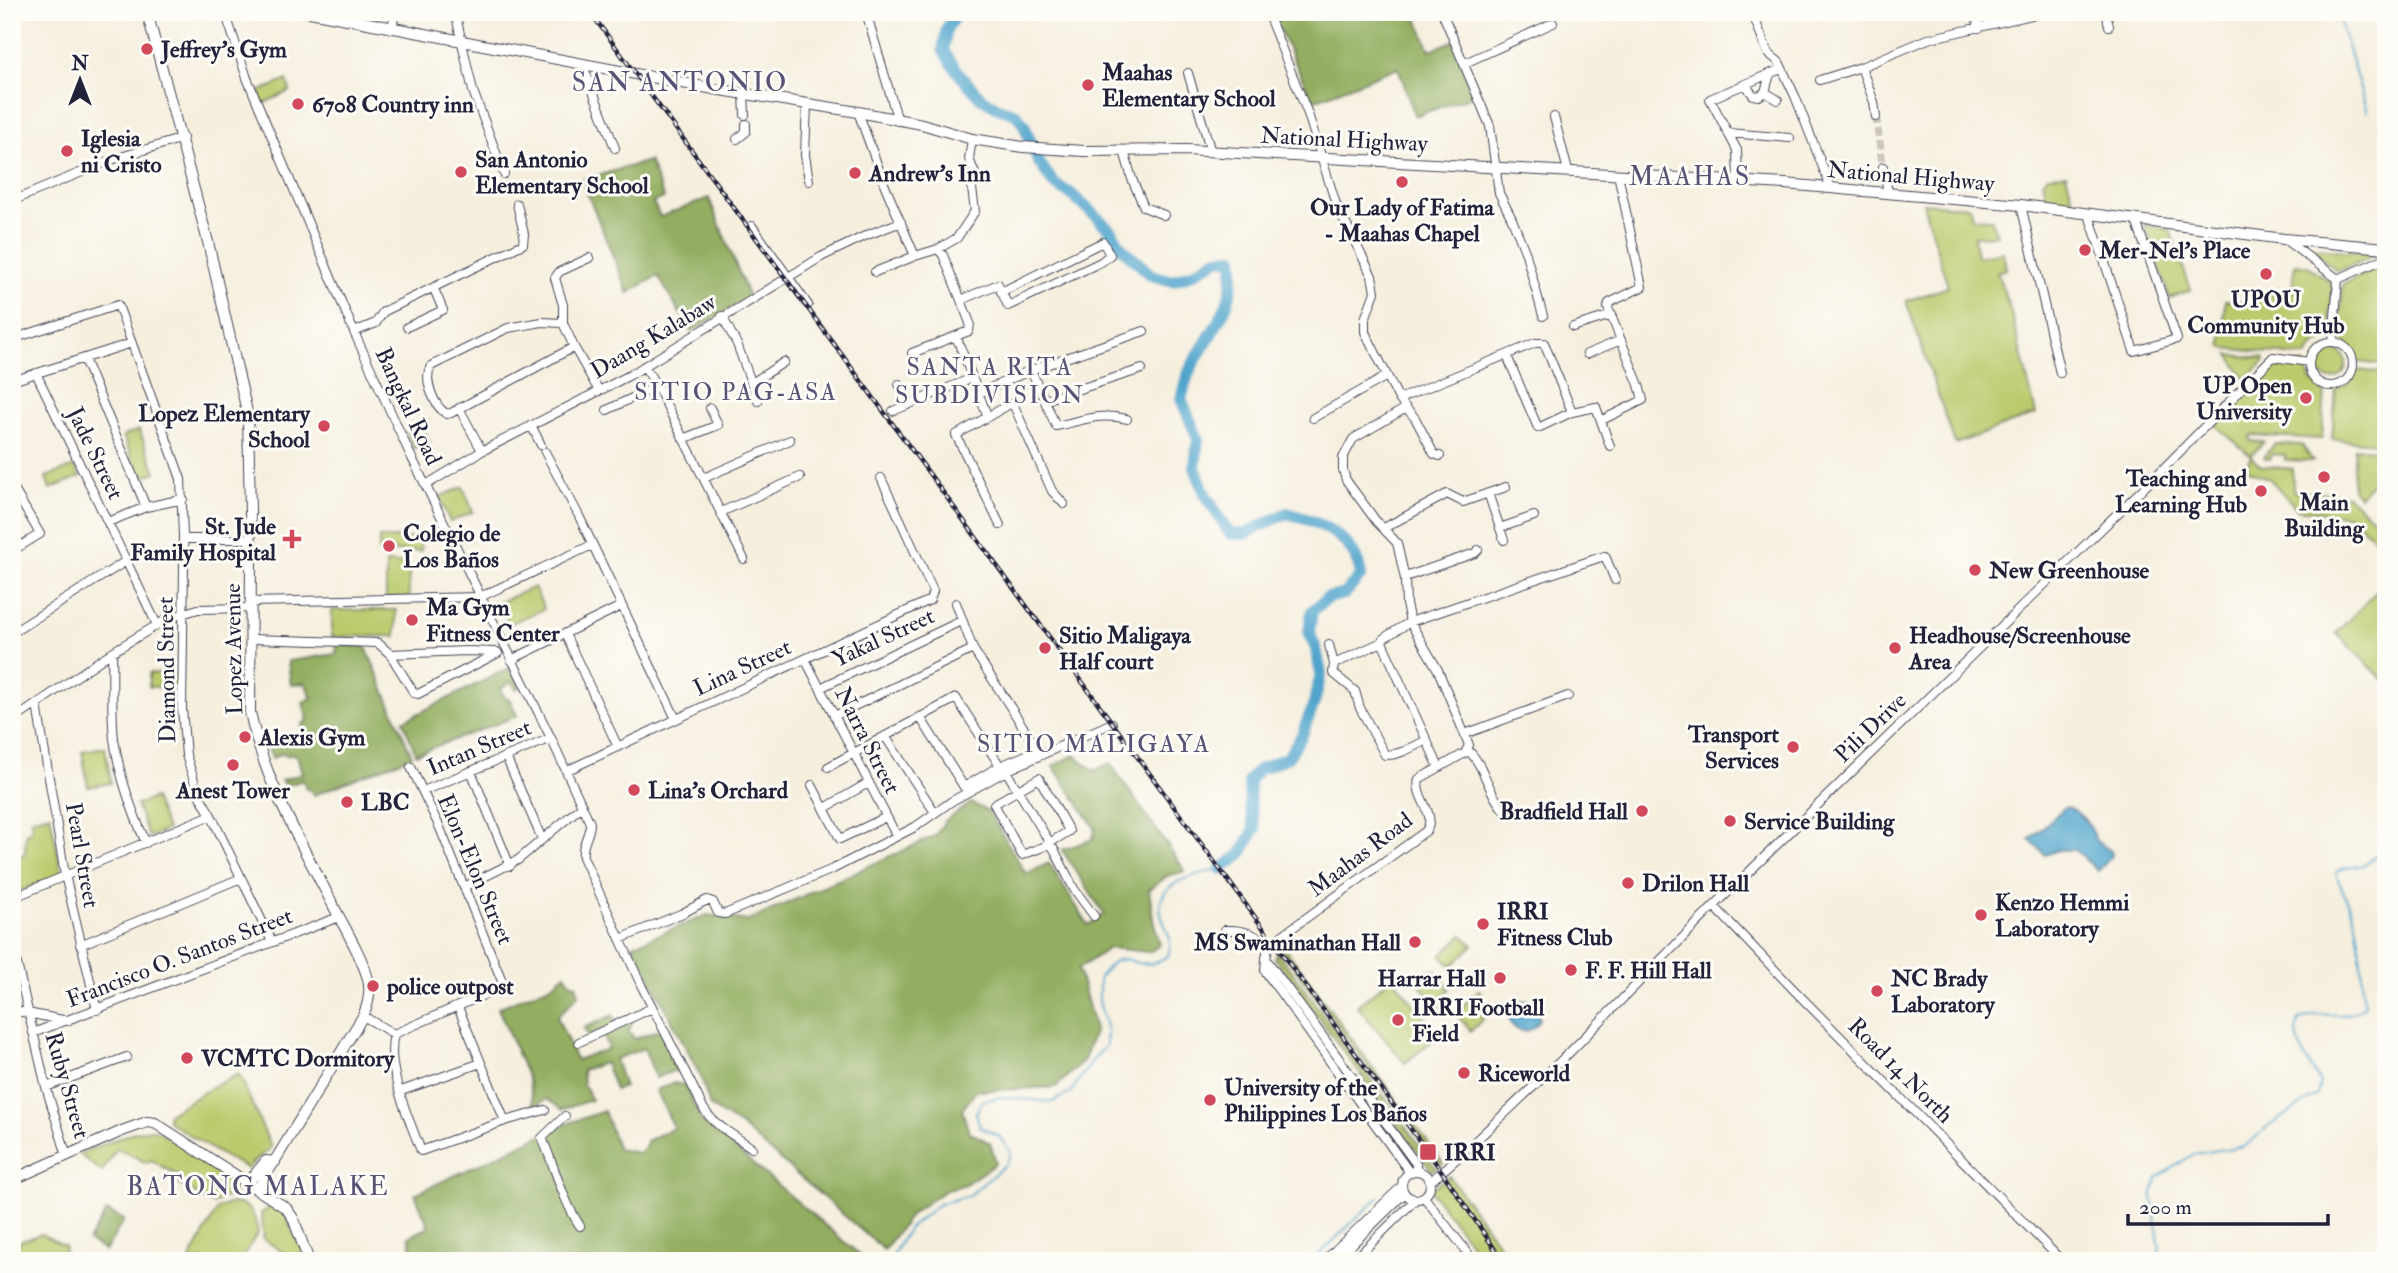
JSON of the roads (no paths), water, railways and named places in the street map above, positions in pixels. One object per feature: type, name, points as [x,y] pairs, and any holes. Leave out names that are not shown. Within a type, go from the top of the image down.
[{"type":"main road","name":"Lopez Avenue","points":[[147,12],[183,138],[244,395],[249,439],[250,712],[255,735],[271,782],[367,977],[369,999],[363,1016],[275,1162],[253,1186]]},
{"type":"main road","name":"National Highway","points":[[310,12],[922,124],[972,139],[1023,147],[1322,157],[1888,192],[2021,205],[2284,239],[2386,248]]},
{"type":"main road","points":[[12,1180],[140,1124],[155,1123],[286,1208],[293,1218],[309,1261]]},
{"type":"street","name":"Bangkal Road","points":[[225,12],[247,78],[354,332],[480,597],[502,651],[511,660],[551,738],[590,823],[590,831],[582,847],[583,857],[628,958],[702,1110],[752,1148]]},
{"type":"street","points":[[392,29],[395,12]]},
{"type":"street","points":[[456,12],[473,91],[504,174]]},
{"type":"street","points":[[866,12],[898,121]]},
{"type":"street","points":[[1266,12],[1308,114],[1336,204],[1375,284],[1376,292],[1365,319],[1365,332],[1399,399],[1415,418],[1434,454],[1440,456]]},
{"type":"street","points":[[1442,12],[1490,126],[1495,179],[1526,254],[1543,316]]},
{"type":"street","points":[[1752,12],[1769,53],[1779,62],[1795,96],[1831,188]]},
{"type":"street","points":[[1975,12],[1979,27]]},
{"type":"street","points":[[1821,80],[1861,67],[1928,39],[2045,12]]},
{"type":"street","points":[[2106,12],[2109,26]]},
{"type":"street","points":[[1465,63],[1553,23]]},
{"type":"street","points":[[582,63],[615,148]]},
{"type":"street","points":[[1861,67],[1874,102],[1876,117]]},
{"type":"street","points":[[1738,181],[1739,155],[1710,99],[1781,69]]},
{"type":"street","points":[[1188,73],[1211,152]]},
{"type":"street","points":[[1745,85],[1753,95],[1759,96],[1765,92],[1770,74]]},
{"type":"street","points":[[1765,92],[1778,100]]},
{"type":"street","points":[[737,139],[746,132],[744,93]]},
{"type":"street","points":[[807,103],[805,155],[808,181]]},
{"type":"street","points":[[858,112],[885,187],[915,256]]},
{"type":"street","points":[[1554,117],[1568,171]]},
{"type":"street","points":[[1728,132],[1790,138]]},
{"type":"street","points":[[12,201],[111,160],[183,138]]},
{"type":"street","points":[[875,272],[937,249],[957,238],[965,229],[975,211],[971,181],[976,176],[969,159],[972,139]]},
{"type":"street","points":[[1124,152],[1144,207],[1164,215]]},
{"type":"street","points":[[1883,167],[1888,192]]},
{"type":"street","points":[[1602,419],[1643,400],[1608,308],[1609,303],[1643,287],[1618,174]]},
{"type":"street","points":[[354,332],[376,323],[383,312],[523,244],[524,234],[517,204]]},
{"type":"street","points":[[2021,205],[2060,373]]},
{"type":"street","points":[[2089,215],[2134,351],[2177,338],[2136,221]]},
{"type":"street","name":"Daang Kalabaw","points":[[426,485],[531,425],[644,366],[821,257],[901,222]]},
{"type":"street","points":[[752,226],[808,305]]},
{"type":"street","points":[[2284,239],[2337,279]]},
{"type":"street","points":[[961,300],[998,284],[1001,292],[1008,306],[1101,262],[1110,255],[1103,242],[1001,292]]},
{"type":"street","points":[[912,353],[971,328],[943,255],[937,249]]},
{"type":"street","points":[[589,258],[559,272],[555,278],[563,305],[563,323],[599,391]]},
{"type":"street","points":[[2337,279],[2386,258]]},
{"type":"street","points":[[2333,342],[2337,279]]},
{"type":"street","points":[[407,327],[443,310],[433,289]]},
{"type":"street","name":"Diamond Street","points":[[12,339],[118,305],[176,461],[183,499],[182,709],[184,741],[193,780],[272,942]]},
{"type":"street","points":[[1573,327],[1612,315]]},
{"type":"street","points":[[722,316],[737,344],[758,401]]},
{"type":"street","points":[[563,323],[514,325],[430,366],[427,382],[441,410],[447,414],[574,347]]},
{"type":"street","points":[[979,393],[1031,370],[1144,331]]},
{"type":"street","points":[[956,336],[987,415]]},
{"type":"street","points":[[1587,354],[1621,340]]},
{"type":"street","points":[[2333,342],[2346,348],[2353,360],[2353,370],[2345,381],[2333,386],[2320,384],[2311,374],[2309,362],[2317,347],[2333,342]]},
{"type":"street","points":[[12,381],[132,343]]},
{"type":"street","points":[[1399,399],[1535,344],[1544,343],[1572,412]]},
{"type":"street","points":[[1507,356],[1538,428],[1572,412],[1596,407],[1610,446]]},
{"type":"street","name":"Pili Drive","points":[[1430,1182],[1568,1054],[1714,906],[2273,358],[2309,362]]},
{"type":"street","points":[[84,359],[146,507]]},
{"type":"street","points":[[752,383],[784,362]]},
{"type":"street","points":[[644,366],[657,386],[744,559]]},
{"type":"street","points":[[1045,400],[1142,369]]},
{"type":"street","points":[[1031,370],[1056,426],[1093,416],[1114,415],[1127,419]]},
{"type":"street","name":"Jade Street","points":[[36,373],[157,625]]},
{"type":"street","points":[[1313,418],[1387,376]]},
{"type":"street","points":[[893,411],[972,378]]},
{"type":"street","points":[[899,384],[908,405]]},
{"type":"street","points":[[607,410],[657,386]]},
{"type":"street","points":[[1000,525],[957,438],[957,432],[1010,404],[1013,404],[1052,491],[1064,504]]},
{"type":"street","points":[[459,408],[482,452]]},
{"type":"street","points":[[684,439],[718,425],[710,408]]},
{"type":"street","points":[[1406,408],[1353,439],[1343,458],[1346,480],[1376,521],[1397,543],[1405,577],[1410,622],[1438,670],[1469,740],[1468,750],[1481,767],[1500,806],[1503,809],[1516,807]]},
{"type":"street","points":[[531,425],[579,516],[676,719]]},
{"type":"street","points":[[704,478],[790,440]]},
{"type":"street","points":[[722,512],[800,477]]},
{"type":"street","name":"Lina Street","points":[[566,771],[676,719],[807,663],[930,600],[933,595],[881,478]]},
{"type":"street","points":[[12,486],[40,534],[12,551]]},
{"type":"street","points":[[1384,528],[1447,494],[1463,502],[1506,487]]},
{"type":"street","points":[[1488,493],[1504,540]]},
{"type":"street","points":[[108,523],[146,507],[183,499]]},
{"type":"street","points":[[1500,528],[1534,516]]},
{"type":"street","points":[[184,539],[249,539]]},
{"type":"street","points":[[12,722],[112,652],[183,612],[251,605],[480,597],[592,545]]},
{"type":"street","points":[[1405,577],[1478,550]]},
{"type":"street","points":[[1334,664],[1382,642],[1410,622],[1601,556],[1605,556],[1615,580]]},
{"type":"street","points":[[12,633],[126,561]]},
{"type":"street","points":[[620,939],[707,900],[713,902],[718,913],[725,914],[808,881],[915,827],[1003,769],[1038,750],[973,649],[956,603]]},
{"type":"street","points":[[511,660],[621,607]]},
{"type":"street","name":"Yakal Street","points":[[820,688],[961,621]]},
{"type":"street","points":[[565,634],[618,747]]},
{"type":"street","points":[[251,639],[378,643],[390,654],[414,693],[418,694],[502,651]]},
{"type":"street","points":[[1382,642],[1437,763]]},
{"type":"street","points":[[1329,645],[1334,664],[1333,673],[1355,691],[1360,708],[1385,755],[1402,752],[1427,740]]},
{"type":"street","points":[[834,716],[973,649]]},
{"type":"street","points":[[390,654],[502,651]]},
{"type":"street","points":[[112,652],[114,737],[118,762],[131,809],[146,843]]},
{"type":"street","name":"Narra Street","points":[[807,663],[894,831]]},
{"type":"street","points":[[1465,734],[1569,696]]},
{"type":"street","points":[[828,766],[956,698],[1017,791],[1074,889],[1094,916]]},
{"type":"street","name":"Pearl Street","points":[[37,705],[65,875],[97,1010]]},
{"type":"street","points":[[920,717],[964,787],[1112,723]]},
{"type":"street","points":[[885,736],[932,808]]},
{"type":"street","name":"Intan Street","points":[[423,791],[551,738]]},
{"type":"street","name":"Maahas Road","points":[[1269,946],[1369,870],[1426,831],[1431,822],[1418,790],[1419,779],[1468,750]]},
{"type":"street","points":[[506,757],[542,839]]},
{"type":"street","name":"Elon-Elon Street","points":[[411,767],[440,828],[504,986],[458,1007]]},
{"type":"street","points":[[471,771],[510,866]]},
{"type":"street","points":[[1039,778],[1069,831],[1049,844],[1022,855],[994,804],[1017,791],[1039,778]]},
{"type":"street","points":[[825,808],[869,783]]},
{"type":"street","points":[[812,785],[840,839],[886,817]]},
{"type":"street","points":[[464,887],[510,866],[582,806]]},
{"type":"street","points":[[12,898],[211,815]]},
{"type":"street","points":[[80,945],[241,878]]},
{"type":"street","name":"Road 14 North","points":[[1714,906],[2062,1261]]},
{"type":"street","name":"Francisco O. Santos Street","points":[[33,1033],[339,917]]},
{"type":"street","points":[[1224,930],[1240,930],[1255,935],[1269,946],[1266,958],[1416,1164],[1413,1172],[1404,1178],[1403,1190],[1335,1261]]},
{"type":"street","name":"Ruby Street","points":[[12,943],[27,1012],[67,1156]]},
{"type":"street","points":[[394,1034],[458,1007],[505,1121]]},
{"type":"street","points":[[579,1042],[652,1008]]},
{"type":"street","points":[[12,1010],[68,1021]]},
{"type":"street","points":[[363,1016],[394,1034]]},
{"type":"street","points":[[394,1034],[391,1056],[421,1151],[505,1121],[545,1110]]},
{"type":"street","points":[[47,1087],[127,1057]]},
{"type":"street","points":[[401,1091],[481,1063]]},
{"type":"street","points":[[565,1116],[542,1138],[566,1203],[580,1226]]},
{"type":"street","points":[[1353,1261],[1429,1190],[1430,1182],[1424,1174],[1413,1172]]},
{"type":"street","points":[[1403,1190],[1420,1198],[1474,1261]]},
{"type":"street","points":[[1324,1261],[1403,1190]]},
{"type":"water","points":[[2065,807],[2080,815],[2092,830],[2095,840],[2111,851],[2112,856],[2098,871],[2075,850],[2058,850],[2046,855],[2029,840]]},
{"type":"water","points":[[1524,1001],[1530,1002],[1538,1010],[1538,1022],[1530,1030],[1524,1031],[1518,1030],[1510,1022],[1509,1016],[1510,1010],[1518,1002]]},
{"type":"waterway","points":[[957,12],[947,28],[943,50],[959,74],[981,98],[1016,114],[1024,125],[1038,161],[1054,184],[1071,194],[1098,218],[1112,232],[1121,247],[1151,275],[1172,281],[1192,274],[1218,259],[1233,258],[1233,276],[1227,304],[1189,372],[1181,399],[1198,439],[1195,467],[1205,494],[1230,534],[1245,534],[1287,513],[1312,521],[1334,533],[1352,551],[1357,562],[1361,575],[1345,594],[1327,598],[1312,611],[1309,632],[1321,674],[1314,703],[1302,735],[1288,757],[1258,770],[1249,781],[1250,806],[1255,829],[1240,855],[1221,869]]},
{"type":"waterway","points":[[2337,12],[2367,112]]},
{"type":"waterway","points":[[173,446],[182,470]]},
{"type":"waterway","points":[[185,482],[186,495]]},
{"type":"waterway","points":[[2154,1261],[2160,1249],[2152,1197],[2157,1178],[2194,1154],[2245,1146],[2272,1124],[2317,1095],[2320,1083],[2299,1044],[2299,1020],[2317,1015],[2347,1014],[2364,1006],[2356,923],[2336,872],[2367,863],[2386,839]]},
{"type":"waterway","points":[[889,1261],[909,1228],[939,1204],[970,1195],[1006,1164],[1011,1153],[999,1136],[980,1127],[976,1113],[982,1101],[1001,1097],[1052,1102],[1070,1093],[1106,1046],[1107,1030],[1099,1001],[1099,977],[1114,961],[1126,959],[1153,964],[1168,956],[1170,939],[1161,914],[1164,894],[1180,881],[1221,869]]},
{"type":"waterway","points":[[1312,1261],[1379,1197]]},
{"type":"tunnel","points":[[1876,117],[1883,167]]},
{"type":"railway","points":[[590,12],[1438,1166],[1503,1261]]},
{"type":"place","name":"Jeffrey's Gym","points":[[147,49]]},
{"type":"place","name":"Maahas Elementary School","points":[[1088,85]]},
{"type":"place","name":"6708 Country inn","points":[[298,104]]},
{"type":"place","name":"Iglesia ni Cristo","points":[[67,151]]},
{"type":"place","name":"San Antonio Elementary School","points":[[461,172]]},
{"type":"place","name":"Andrew's Inn","points":[[855,173]]},
{"type":"place","name":"Our Lady of Fatima - Maahas Chapel","points":[[1402,182]]},
{"type":"place","name":"Mer-Nel's Place","points":[[2085,250]]},
{"type":"place","name":"UPOU Community Hub","points":[[2266,274]]},
{"type":"place","name":"UP Open University","points":[[2306,398]]},
{"type":"place","name":"Lopez Elementary School","points":[[324,426]]},
{"type":"place","name":"Main Building","points":[[2324,477]]},
{"type":"place","name":"Teaching and Learning Hub","points":[[2261,491]]},
{"type":"place","name":"St. Jude Family Hospital","points":[[292,539]]},
{"type":"place","name":"Colegio de Los Baños","points":[[389,546]]},
{"type":"place","name":"New Greenhouse","points":[[1975,570]]},
{"type":"place","name":"Ma Gym Fitness Center","points":[[412,620]]},
{"type":"place","name":"Sitio Maligaya Half court","points":[[1045,648]]},
{"type":"place","name":"Headhouse/Screenhouse Area","points":[[1895,648]]},
{"type":"place","name":"Alexis Gym","points":[[245,737]]},
{"type":"place","name":"Transport Services","points":[[1793,747]]},
{"type":"place","name":"Anest Tower","points":[[233,765]]},
{"type":"place","name":"Lina's Orchard","points":[[634,790]]},
{"type":"place","name":"LBC","points":[[347,802]]},
{"type":"place","name":"Bradfield Hall","points":[[1642,811]]},
{"type":"place","name":"Service Building","points":[[1730,821]]},
{"type":"place","name":"Drilon Hall","points":[[1628,883]]},
{"type":"place","name":"Kenzo Hemmi Laboratory","points":[[1981,915]]},
{"type":"place","name":"IRRI Fitness Club","points":[[1483,924]]},
{"type":"place","name":"MS Swaminathan Hall","points":[[1415,942]]},
{"type":"place","name":"F. F. Hill Hall","points":[[1571,970]]},
{"type":"place","name":"Harrar Hall","points":[[1500,978]]},
{"type":"place","name":"police outpost","points":[[373,986]]},
{"type":"place","name":"NC Brady Laboratory","points":[[1877,991]]},
{"type":"place","name":"IRRI Football Field","points":[[1398,1020]]},
{"type":"place","name":"VCMTC Dormitory","points":[[187,1058]]},
{"type":"place","name":"Riceworld","points":[[1464,1073]]},
{"type":"place","name":"University of the Philippines Los Baños","points":[[1210,1100]]},
{"type":"place","name":"IRRI","points":[[1428,1152]]},
{"type":"district","name":"SAN ANTONIO","points":[[680,82]]},
{"type":"district","name":"MAAHAS","points":[[1690,176]]},
{"type":"district","name":"SANTA RITA SUBDIVISION","points":[[990,381]]},
{"type":"district","name":"SITIO PAG-ASA","points":[[736,392]]},
{"type":"district","name":"SITIO MALIGAYA","points":[[1094,744]]},
{"type":"district","name":"BATONG MALAKE","points":[[258,1186]]}]
